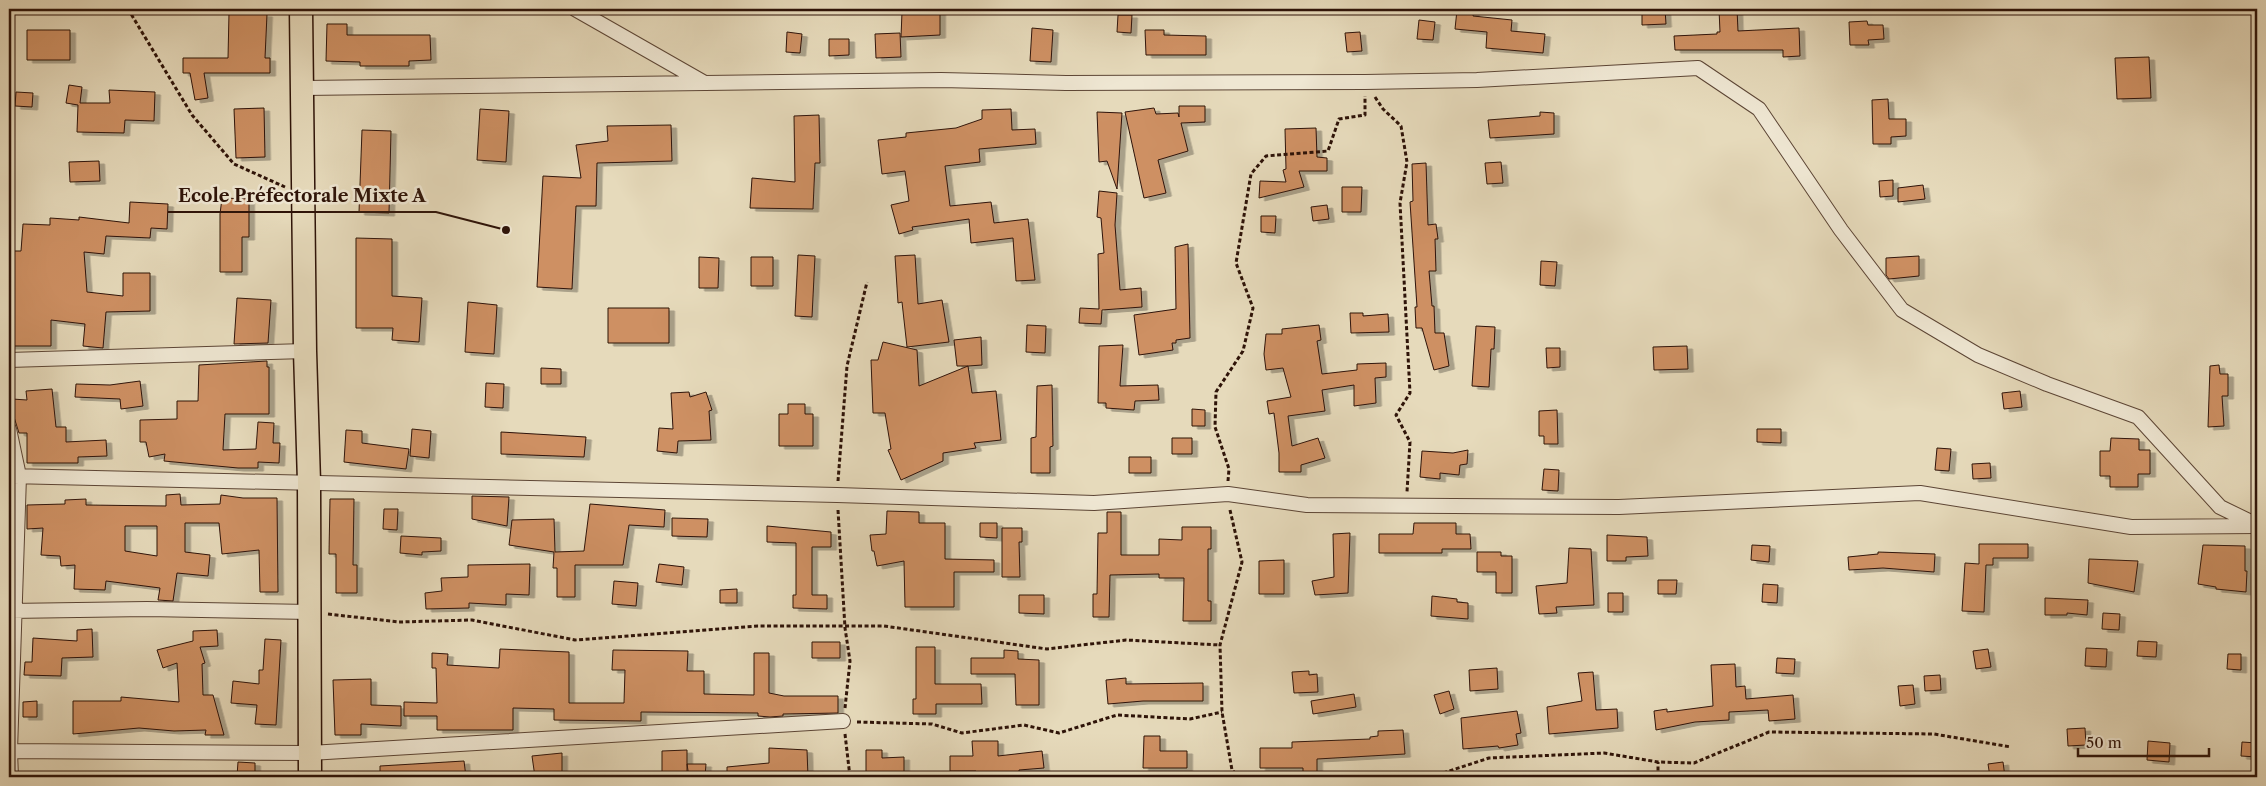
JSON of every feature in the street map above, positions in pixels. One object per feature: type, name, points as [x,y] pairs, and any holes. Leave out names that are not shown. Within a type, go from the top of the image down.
[{"type":"main road","points":[[301,9],[304,351],[309,482],[310,777]]},
{"type":"street","points":[[575,9],[704,83]]},
{"type":"street","points":[[303,88],[941,80],[1066,83],[1364,82],[1477,80],[1698,68],[1759,109],[1841,230],[1902,310],[1978,354],[2047,384],[2138,417],[2220,507],[2257,526]]},
{"type":"street","points":[[9,360],[304,351]]},
{"type":"street","points":[[9,429],[14,476],[9,751],[11,777]]},
{"type":"street","points":[[14,476],[837,495],[1094,503],[1228,494],[1306,505],[1619,507],[1920,492],[2131,527],[2257,526]]},
{"type":"street","points":[[12,610],[310,612]]},
{"type":"street","points":[[9,751],[310,753],[843,721]]},
{"type":"path","points":[[128,9],[192,115],[234,164],[303,195]]},
{"type":"path","points":[[1239,777],[1232,770],[1222,712],[1220,645],[1242,562],[1231,522],[1228,494],[1229,469],[1215,427],[1216,392],[1243,351],[1253,308],[1236,263],[1250,174],[1266,156],[1328,151],[1338,119],[1364,115],[1364,82]]},
{"type":"path","points":[[1364,82],[1383,109],[1401,126],[1407,162],[1400,203],[1410,393],[1396,415],[1410,442],[1406,505]]},
{"type":"path","points":[[850,777],[843,721],[850,661],[837,495],[847,366],[867,282]]},
{"type":"path","points":[[310,612],[399,622],[472,620],[575,640],[758,626],[846,628],[884,626],[1047,649],[1126,640],[1220,645]]},
{"type":"path","points":[[843,721],[932,724],[962,733],[1024,725],[1059,733],[1117,715],[1190,718],[1222,712]]},
{"type":"path","points":[[1431,777],[1489,758],[1604,753],[1658,762],[1694,763],[1768,732],[1934,734],[2011,747]]},
{"type":"path","points":[[1658,762],[1658,777]]},
{"type":"building","points":[[1642,9],[1665,9],[1666,24],[1642,25]]},
{"type":"building","points":[[1719,9],[1737,9],[1738,31],[1799,28],[1800,56],[1783,57],[1783,50],[1675,50],[1674,36],[1717,34],[1717,32],[1720,32]]},
{"type":"building","points":[[1457,10],[1474,11],[1473,16],[1512,20],[1511,31],[1545,34],[1543,53],[1486,48],[1487,32],[1455,29]]},
{"type":"building","points":[[940,11],[940,35],[901,37],[902,12]]},
{"type":"building","points":[[229,13],[267,14],[265,58],[270,58],[270,73],[204,73],[208,98],[195,100],[190,73],[183,73],[183,58],[228,58]]},
{"type":"building","points":[[1118,15],[1132,15],[1131,33],[1117,32]]},
{"type":"building","points":[[1419,20],[1435,22],[1433,40],[1417,39]]},
{"type":"building","points":[[1867,21],[1868,25],[1883,25],[1884,39],[1868,40],[1869,45],[1850,45],[1849,22]]},
{"type":"building","points":[[327,24],[347,24],[347,35],[430,35],[431,60],[409,61],[409,66],[360,66],[360,62],[326,61]]},
{"type":"building","points":[[1032,28],[1053,30],[1051,62],[1030,61]]},
{"type":"building","points":[[27,30],[70,30],[70,60],[27,60]]},
{"type":"building","points":[[1145,30],[1164,30],[1164,35],[1206,36],[1206,55],[1146,55]]},
{"type":"building","points":[[787,32],[802,34],[800,53],[786,52]]},
{"type":"building","points":[[1360,32],[1362,51],[1347,52],[1345,33]]},
{"type":"building","points":[[900,33],[901,57],[876,58],[875,34]]},
{"type":"building","points":[[829,39],[849,39],[849,55],[829,56]]},
{"type":"building","points":[[2149,57],[2151,98],[2117,99],[2115,58]]},
{"type":"building","points":[[69,85],[82,87],[80,103],[110,103],[109,90],[155,92],[154,121],[125,120],[124,133],[77,132],[78,105],[66,103]]},
{"type":"building","points":[[16,92],[33,93],[32,107],[15,106]]},
{"type":"building","points":[[1888,99],[1889,119],[1906,119],[1906,136],[1891,137],[1891,144],[1873,144],[1872,100]]},
{"type":"building","points":[[1179,106],[1205,106],[1205,122],[1181,123],[1188,151],[1158,160],[1166,193],[1144,198],[1125,112],[1154,108],[1156,114],[1178,113],[1179,117]]},
{"type":"building","points":[[264,108],[265,157],[236,158],[234,109]]},
{"type":"building","points":[[480,109],[509,111],[506,162],[477,160]]},
{"type":"building","points":[[1011,109],[1012,130],[1035,129],[1036,144],[979,149],[980,162],[945,166],[950,206],[991,202],[994,223],[1028,219],[1035,280],[1016,281],[1013,238],[971,243],[969,219],[912,227],[913,230],[899,234],[891,205],[909,201],[905,171],[882,174],[878,140],[906,137],[906,133],[956,128],[982,119],[982,110]]},
{"type":"building","points":[[1097,112],[1122,113],[1117,189],[1107,161],[1099,162]]},
{"type":"building","points":[[1540,112],[1554,113],[1554,134],[1490,138],[1488,120],[1540,116]]},
{"type":"building","points":[[819,115],[820,163],[815,163],[813,209],[750,208],[752,178],[795,182],[794,116]]},
{"type":"building","points":[[671,125],[672,161],[597,163],[596,206],[576,206],[572,289],[537,287],[543,176],[581,178],[576,145],[608,141],[607,126]]},
{"type":"building","points":[[1316,128],[1317,157],[1327,158],[1327,171],[1299,171],[1304,187],[1259,198],[1260,181],[1286,182],[1283,170],[1286,169],[1285,129]]},
{"type":"building","points":[[362,130],[391,131],[389,213],[359,212]]},
{"type":"building","points":[[99,161],[100,181],[70,182],[69,162]]},
{"type":"building","points":[[1501,162],[1503,183],[1487,184],[1485,163]]},
{"type":"building","points":[[1426,163],[1428,225],[1436,224],[1438,239],[1435,239],[1436,271],[1429,271],[1432,306],[1434,306],[1435,333],[1444,333],[1449,366],[1434,370],[1422,328],[1416,328],[1415,307],[1417,307],[1410,202],[1413,201],[1412,164]]},
{"type":"building","points":[[1893,180],[1893,196],[1880,197],[1879,181]]},
{"type":"building","points":[[1923,185],[1925,199],[1898,202],[1898,188]]},
{"type":"building","points":[[1342,187],[1362,187],[1361,212],[1342,212]]},
{"type":"building","points":[[1099,191],[1117,193],[1115,225],[1120,290],[1141,288],[1142,307],[1102,310],[1101,324],[1079,323],[1080,308],[1099,309],[1098,254],[1104,253],[1101,218],[1097,217]]},
{"type":"building","points":[[222,198],[249,199],[249,237],[242,237],[242,272],[220,272],[220,214]]},
{"type":"building","points":[[130,202],[168,204],[167,229],[151,228],[150,238],[106,236],[104,254],[84,252],[87,292],[123,296],[123,273],[150,273],[150,311],[106,312],[103,348],[83,346],[85,324],[51,320],[51,346],[9,346],[9,251],[21,251],[23,224],[50,225],[50,218],[79,220],[79,217],[129,223]]},
{"type":"building","points":[[1327,205],[1329,219],[1313,221],[1311,207]]},
{"type":"building","points":[[1261,216],[1276,216],[1275,233],[1261,232]]},
{"type":"building","points":[[356,238],[392,239],[392,296],[422,298],[419,342],[392,340],[393,328],[356,328]]},
{"type":"building","points":[[1188,244],[1190,338],[1176,340],[1176,343],[1172,343],[1173,350],[1139,355],[1134,315],[1176,309],[1175,247]]},
{"type":"building","points":[[798,255],[815,256],[812,317],[795,316]]},
{"type":"building","points":[[915,255],[918,304],[942,300],[949,342],[907,347],[902,302],[898,303],[895,256]]},
{"type":"building","points":[[1919,256],[1919,276],[1889,279],[1886,275],[1886,258]]},
{"type":"building","points":[[699,257],[719,258],[718,288],[699,288]]},
{"type":"building","points":[[751,257],[773,257],[773,286],[751,286]]},
{"type":"building","points":[[1541,261],[1557,262],[1555,286],[1540,285]]},
{"type":"building","points":[[237,298],[271,300],[268,343],[234,344]]},
{"type":"building","points":[[468,302],[497,305],[494,354],[465,352]]},
{"type":"building","points":[[608,308],[669,308],[669,343],[608,343]]},
{"type":"building","points":[[1350,313],[1363,313],[1363,316],[1388,314],[1389,332],[1351,333]]},
{"type":"building","points":[[1027,325],[1046,326],[1045,353],[1026,352]]},
{"type":"building","points":[[1319,325],[1321,340],[1317,341],[1322,374],[1357,370],[1357,364],[1386,363],[1386,377],[1375,378],[1376,403],[1354,406],[1354,385],[1322,390],[1325,411],[1288,416],[1292,446],[1318,438],[1325,458],[1301,465],[1301,472],[1279,472],[1279,453],[1274,413],[1269,414],[1267,401],[1291,397],[1283,368],[1266,370],[1264,354],[1266,334],[1282,334],[1282,329]]},
{"type":"building","points":[[1476,326],[1495,327],[1494,349],[1491,349],[1489,387],[1472,386]]},
{"type":"building","points":[[981,337],[982,365],[957,366],[954,340]]},
{"type":"building","points":[[883,342],[917,350],[919,386],[968,366],[972,393],[996,391],[1001,440],[974,443],[976,448],[943,453],[943,461],[901,480],[888,450],[891,449],[885,413],[873,413],[871,360],[878,360]]},
{"type":"building","points":[[1123,345],[1120,386],[1158,385],[1159,400],[1135,401],[1134,410],[1106,408],[1106,403],[1098,403],[1099,346]]},
{"type":"building","points":[[1687,346],[1688,369],[1654,370],[1653,347]]},
{"type":"building","points":[[1546,348],[1560,348],[1560,367],[1547,368]]},
{"type":"building","points":[[267,361],[267,367],[269,367],[269,414],[225,414],[223,450],[256,449],[258,422],[274,423],[273,443],[280,443],[279,463],[258,462],[258,468],[238,468],[164,461],[165,454],[149,457],[146,442],[140,442],[140,420],[177,419],[177,401],[198,401],[199,365]]},
{"type":"building","points":[[2219,365],[2220,374],[2228,374],[2228,396],[2222,396],[2224,426],[2208,427],[2210,366]]},
{"type":"building","points":[[541,368],[561,369],[561,384],[541,384]]},
{"type":"building","points":[[140,381],[143,406],[121,409],[120,399],[75,397],[76,384],[110,385]]},
{"type":"building","points":[[486,383],[504,384],[503,408],[485,407]]},
{"type":"building","points":[[1052,385],[1053,446],[1050,447],[1050,473],[1031,473],[1031,438],[1036,437],[1037,386]]},
{"type":"building","points":[[52,389],[56,427],[66,427],[66,442],[106,440],[107,456],[78,457],[78,463],[27,463],[27,433],[19,433],[14,417],[10,417],[12,399],[27,400],[26,391]]},
{"type":"building","points":[[2020,391],[2022,407],[2004,409],[2002,393]]},
{"type":"building","points":[[689,392],[690,397],[706,392],[712,410],[709,411],[711,440],[678,441],[677,453],[657,451],[659,428],[673,429],[671,393]]},
{"type":"building","points":[[788,404],[805,404],[805,414],[813,414],[813,446],[779,446],[779,414],[788,414]]},
{"type":"building","points":[[1192,409],[1205,410],[1205,426],[1192,426]]},
{"type":"building","points":[[1557,410],[1558,444],[1544,444],[1544,436],[1539,436],[1539,411]]},
{"type":"building","points":[[412,429],[431,431],[429,458],[410,456]]},
{"type":"building","points":[[1757,429],[1781,429],[1781,443],[1757,442]]},
{"type":"building","points":[[346,430],[362,431],[362,443],[409,449],[406,469],[344,462]]},
{"type":"building","points":[[501,432],[586,437],[584,457],[501,454]]},
{"type":"building","points":[[1172,438],[1192,438],[1192,454],[1172,454]]},
{"type":"building","points":[[2111,438],[2139,439],[2139,450],[2150,450],[2150,474],[2138,474],[2138,487],[2110,487],[2110,476],[2100,476],[2100,451],[2110,451]]},
{"type":"building","points":[[1937,448],[1951,449],[1949,471],[1935,470]]},
{"type":"building","points":[[1468,450],[1467,464],[1460,465],[1459,475],[1440,473],[1440,479],[1420,477],[1422,451],[1453,453]]},
{"type":"building","points":[[1129,457],[1151,457],[1151,473],[1129,473]]},
{"type":"building","points":[[1990,463],[1991,478],[1973,479],[1972,464]]},
{"type":"building","points":[[1544,469],[1559,470],[1558,491],[1542,490]]},
{"type":"building","points":[[180,494],[181,505],[220,504],[221,495],[243,498],[277,498],[278,592],[260,592],[259,550],[222,554],[219,523],[185,523],[185,552],[210,555],[208,576],[177,573],[173,601],[158,600],[160,588],[106,581],[105,590],[74,589],[75,565],[61,566],[60,556],[41,555],[43,528],[27,529],[27,505],[65,504],[65,500],[86,499],[86,505],[166,506],[166,495]],"holes":[[[125,526],[157,526],[157,556],[125,551]]]},
{"type":"building","points":[[472,496],[509,497],[507,526],[472,519]]},
{"type":"building","points":[[330,499],[354,499],[353,565],[357,565],[357,593],[336,593],[336,554],[329,554]]},
{"type":"building","points":[[590,504],[665,510],[664,527],[629,525],[623,565],[575,565],[575,597],[557,597],[557,568],[553,568],[554,552],[509,545],[512,520],[554,519],[555,552],[584,551]]},
{"type":"building","points":[[384,509],[398,509],[397,530],[383,529]]},
{"type":"building","points":[[887,511],[919,512],[919,523],[945,523],[945,559],[994,560],[994,572],[954,572],[954,607],[905,607],[904,561],[877,566],[874,551],[872,551],[870,535],[886,534]]},
{"type":"building","points":[[1107,512],[1121,512],[1121,555],[1159,555],[1159,539],[1182,540],[1182,527],[1211,527],[1211,549],[1208,549],[1208,601],[1211,601],[1211,621],[1183,621],[1184,578],[1159,578],[1159,574],[1110,575],[1109,617],[1093,617],[1093,594],[1097,594],[1098,533],[1107,533]]},
{"type":"building","points":[[672,518],[708,519],[707,537],[672,536]]},
{"type":"building","points":[[980,523],[997,523],[997,538],[980,537]]},
{"type":"building","points":[[1414,523],[1456,523],[1456,534],[1470,534],[1471,549],[1442,549],[1442,553],[1379,553],[1379,534],[1413,534]]},
{"type":"building","points":[[767,526],[831,532],[831,547],[812,547],[812,595],[827,595],[827,609],[793,608],[793,595],[796,595],[796,543],[767,542]]},
{"type":"building","points":[[1002,528],[1022,528],[1022,542],[1019,542],[1020,577],[1002,577]]},
{"type":"building","points":[[1350,533],[1348,593],[1315,595],[1312,581],[1334,577],[1333,534]]},
{"type":"building","points":[[1607,535],[1647,537],[1648,556],[1626,557],[1626,561],[1607,561]]},
{"type":"building","points":[[401,536],[441,538],[441,551],[422,552],[422,555],[400,553]]},
{"type":"building","points":[[1979,544],[2028,544],[2028,558],[1993,558],[1993,565],[1986,565],[1984,612],[1962,611],[1965,563],[1979,564]]},
{"type":"building","points":[[1752,545],[1770,546],[1769,562],[1751,560]]},
{"type":"building","points":[[2203,545],[2245,546],[2246,592],[2216,589],[2216,587],[2198,584]]},
{"type":"building","points":[[1569,548],[1591,549],[1594,605],[1556,607],[1557,613],[1539,614],[1536,586],[1567,583]]},
{"type":"building","points":[[1477,552],[1501,552],[1501,556],[1512,556],[1512,593],[1496,593],[1496,572],[1477,572]]},
{"type":"building","points":[[1878,552],[1935,554],[1934,572],[1883,568],[1849,570],[1848,557],[1878,554]]},
{"type":"building","points":[[2089,559],[2138,561],[2134,592],[2088,583]]},
{"type":"building","points":[[1284,560],[1284,594],[1259,594],[1259,561]]},
{"type":"building","points":[[530,564],[529,595],[506,594],[506,605],[469,603],[469,608],[426,609],[425,593],[442,591],[441,578],[468,577],[468,565]]},
{"type":"building","points":[[659,564],[684,567],[682,585],[656,582]]},
{"type":"building","points":[[1658,580],[1677,580],[1676,594],[1658,594]]},
{"type":"building","points":[[614,581],[638,583],[636,606],[612,604]]},
{"type":"building","points":[[1763,584],[1778,585],[1777,603],[1762,602]]},
{"type":"building","points":[[737,589],[737,603],[720,603],[720,590]]},
{"type":"building","points":[[1608,593],[1623,593],[1623,612],[1608,612]]},
{"type":"building","points":[[1019,595],[1044,595],[1044,614],[1019,613]]},
{"type":"building","points":[[1432,596],[1457,599],[1457,602],[1468,603],[1468,619],[1431,616]]},
{"type":"building","points":[[2045,598],[2088,600],[2087,615],[2067,613],[2067,615],[2045,615]]},
{"type":"building","points":[[2103,613],[2120,614],[2119,630],[2102,629]]},
{"type":"building","points":[[92,629],[93,657],[62,658],[61,676],[24,675],[25,662],[32,662],[33,638],[77,641],[77,630]]},
{"type":"building","points":[[217,630],[218,646],[200,647],[205,663],[202,664],[203,695],[213,695],[224,735],[205,735],[206,730],[174,731],[139,728],[73,734],[73,701],[121,701],[121,697],[179,702],[177,663],[163,668],[157,650],[193,641],[193,631]]},
{"type":"building","points":[[265,639],[281,640],[276,725],[255,724],[257,705],[231,703],[233,681],[259,684],[259,670],[263,670]]},
{"type":"building","points":[[2138,641],[2157,642],[2156,657],[2137,656]]},
{"type":"building","points":[[812,642],[840,642],[840,658],[812,658]]},
{"type":"building","points":[[916,647],[935,647],[935,684],[981,684],[982,704],[936,704],[936,714],[913,714],[913,699],[916,699]]},
{"type":"building","points":[[2086,648],[2107,649],[2106,667],[2085,666]]},
{"type":"building","points":[[500,649],[569,652],[569,703],[624,703],[625,670],[612,670],[613,650],[688,651],[687,671],[704,671],[704,694],[754,695],[754,653],[769,653],[769,693],[784,696],[838,696],[838,713],[783,714],[783,716],[770,717],[758,716],[758,713],[641,712],[641,721],[554,720],[554,709],[513,708],[513,730],[437,730],[437,716],[404,716],[404,702],[437,703],[436,668],[432,668],[432,653],[448,654],[447,665],[499,668]]},
{"type":"building","points":[[1988,649],[1991,667],[1976,669],[1973,651]]},
{"type":"building","points":[[1004,650],[1018,651],[1018,659],[1039,660],[1039,705],[1016,705],[1015,674],[971,674],[971,658],[1004,658]]},
{"type":"building","points":[[2228,654],[2241,654],[2241,670],[2227,669]]},
{"type":"building","points":[[1777,658],[1795,659],[1794,674],[1776,673]]},
{"type":"building","points":[[1735,664],[1736,687],[1745,686],[1746,699],[1793,695],[1795,719],[1769,721],[1768,710],[1729,712],[1729,720],[1695,722],[1656,730],[1654,711],[1667,709],[1667,712],[1713,706],[1711,665]]},
{"type":"building","points":[[1497,668],[1498,689],[1470,691],[1469,670]]},
{"type":"building","points":[[1309,671],[1309,675],[1317,674],[1318,692],[1294,693],[1292,672]]},
{"type":"building","points":[[1593,672],[1596,710],[1617,709],[1618,728],[1549,734],[1547,707],[1582,701],[1578,673]]},
{"type":"building","points":[[1940,675],[1941,690],[1925,691],[1924,676]]},
{"type":"building","points":[[1126,678],[1126,684],[1203,683],[1203,701],[1143,701],[1108,704],[1106,680]]},
{"type":"building","points":[[371,679],[371,705],[401,706],[401,726],[361,724],[361,735],[335,735],[333,680]]},
{"type":"building","points":[[1913,685],[1915,704],[1900,706],[1898,686]]},
{"type":"building","points":[[1449,691],[1454,709],[1440,714],[1434,695]]},
{"type":"building","points":[[1354,694],[1356,707],[1313,714],[1311,701]]},
{"type":"building","points":[[37,701],[37,717],[23,717],[23,702]]},
{"type":"building","points":[[1517,711],[1521,733],[1516,734],[1518,745],[1499,748],[1498,746],[1463,749],[1461,718]]},
{"type":"building","points":[[2085,728],[2086,745],[2068,746],[2067,729]]},
{"type":"building","points":[[1403,730],[1405,754],[1317,759],[1317,774],[1303,774],[1303,768],[1260,768],[1260,748],[1292,748],[1292,742],[1370,739],[1370,737],[1378,736],[1378,731]]},
{"type":"building","points":[[1144,736],[1160,736],[1160,751],[1187,751],[1187,768],[1143,768]]},
{"type":"building","points":[[972,741],[998,741],[998,756],[1042,751],[1044,768],[1019,770],[1019,777],[976,777],[976,771],[950,771],[950,756],[973,756]]},
{"type":"building","points":[[2148,741],[2170,743],[2169,762],[2147,760]]},
{"type":"building","points":[[2242,742],[2257,743],[2257,757],[2241,756]]},
{"type":"building","points":[[769,748],[807,750],[808,777],[727,777],[727,767],[769,763]]},
{"type":"building","points":[[687,750],[687,773],[662,774],[662,751]]},
{"type":"building","points":[[866,750],[882,750],[882,758],[904,757],[904,773],[882,773],[882,777],[866,777]]},
{"type":"building","points":[[562,753],[562,773],[558,773],[558,777],[535,777],[532,756]]},
{"type":"building","points":[[464,761],[466,777],[380,777],[380,766]]},
{"type":"building","points":[[238,762],[255,763],[255,776],[237,776]]},
{"type":"building","points":[[2003,762],[2005,777],[1990,777],[1988,764]]},
{"type":"building","points":[[687,764],[706,764],[705,777],[689,777]]},
{"type":"place","name":"Ecole Préfectorale Mixte A","points":[[506,230]]}]
